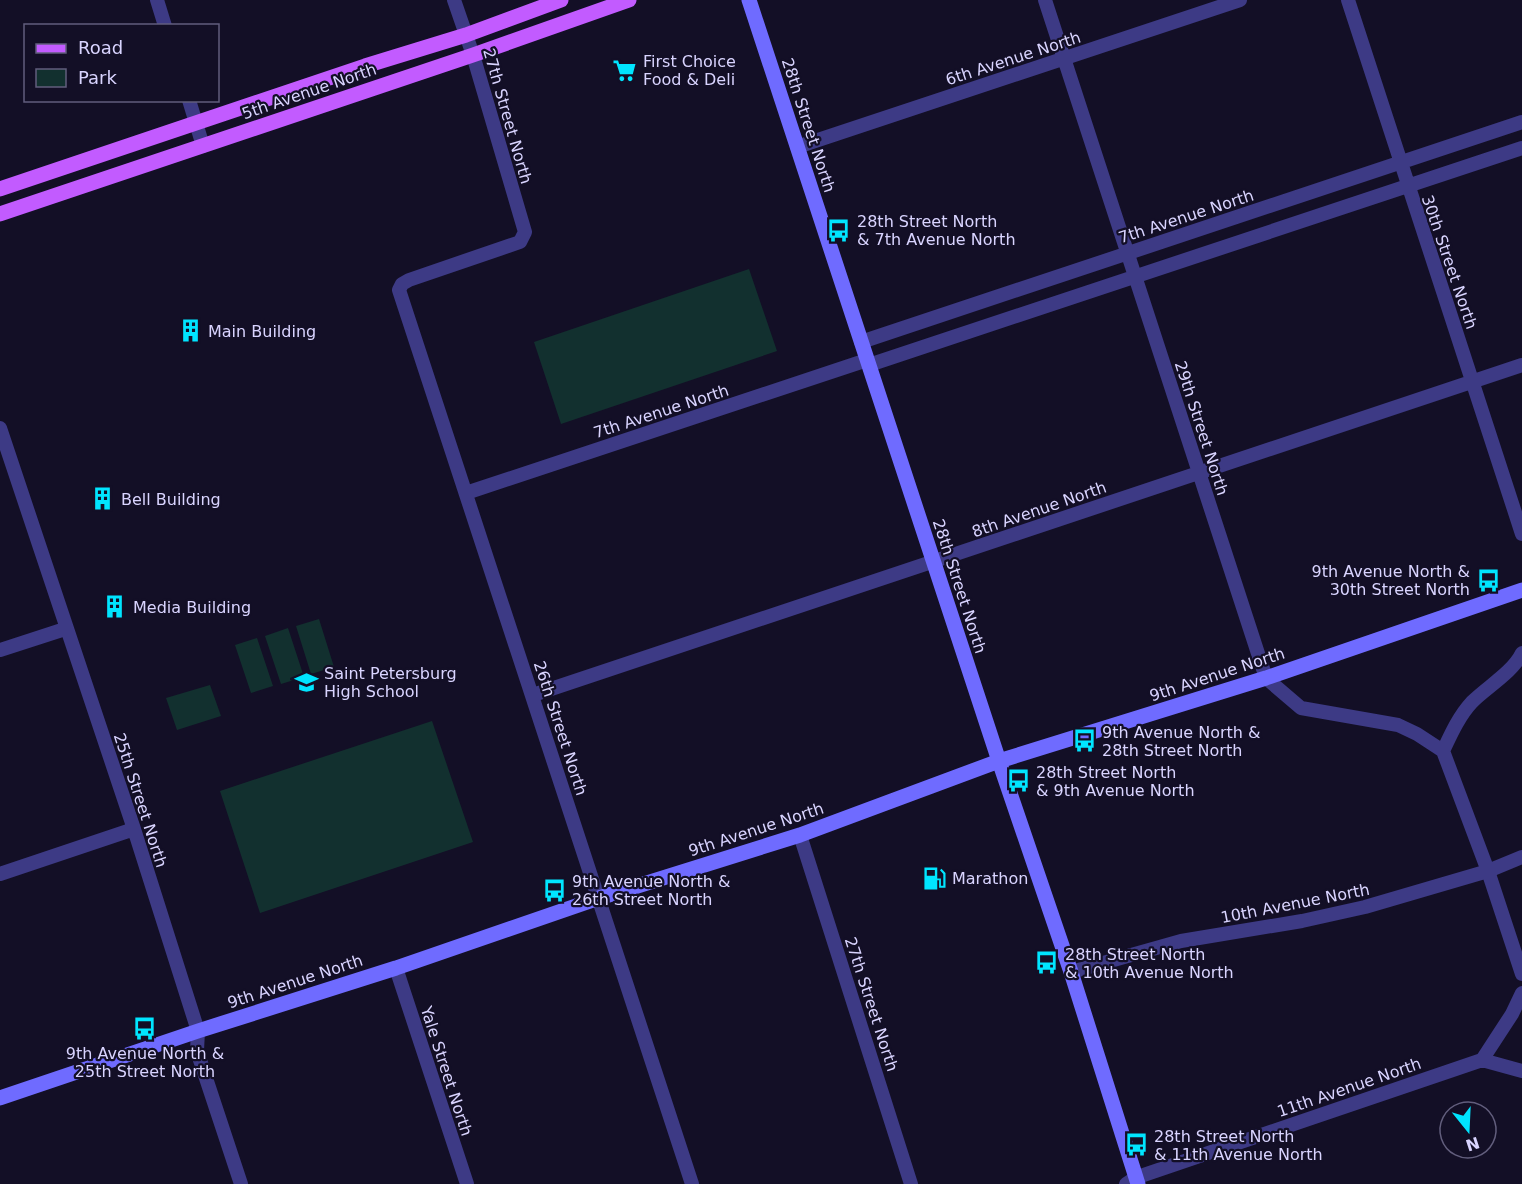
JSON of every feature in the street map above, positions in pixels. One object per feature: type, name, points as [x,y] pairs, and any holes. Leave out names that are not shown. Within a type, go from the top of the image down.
[{"type":"main road","name":"5th Avenue North","points":[[0,189],[466,34],[561,0]]},
{"type":"main road","name":"5th Avenue North","points":[[0,214],[473,55],[629,0]]},
{"type":"main road","points":[[339,100],[365,66]]},
{"type":"street","points":[[157,0],[164,24]]},
{"type":"street","name":"27th Street North","points":[[402,284],[520,242],[525,232],[473,55],[454,0]]},
{"type":"street","name":"28th Street North","points":[[749,0],[999,761],[1071,972],[1133,1182]]},
{"type":"street","name":"29th Street North","points":[[1045,0],[1266,678]]},
{"type":"street","name":"6th Avenue North","points":[[797,147],[1240,0]]},
{"type":"street","name":"30th Street North","points":[[1348,0],[1522,534]]},
{"type":"street","points":[[190,102],[203,146]]},
{"type":"street","name":"7th Avenue North","points":[[861,342],[1522,122]]},
{"type":"street","name":"7th Avenue North","points":[[466,493],[1135,277],[1522,148]]},
{"type":"street","name":"26th Street North","points":[[402,284],[399,290],[401,301],[533,695],[692,1184]]},
{"type":"street","name":"8th Avenue North","points":[[533,695],[1522,365]]},
{"type":"street","name":"25th Street North","points":[[0,430],[134,829],[198,1031],[197,1051],[241,1184]]},
{"type":"street","name":"9th Avenue North","points":[[0,1098],[198,1031],[396,968],[599,898],[800,835],[999,761],[1266,678],[1522,590]]},
{"type":"street","points":[[0,650],[65,629]]},
{"type":"street","points":[[1443,751],[1455,724],[1471,703],[1500,678],[1522,653]]},
{"type":"street","points":[[1266,678],[1301,708],[1398,725],[1443,751],[1488,871],[1522,974]]},
{"type":"street","points":[[0,874],[134,829]]},
{"type":"street","name":"27th Street North","points":[[800,835],[911,1184]]},
{"type":"street","name":"10th Avenue North","points":[[1071,972],[1181,941],[1302,921],[1365,907],[1488,871],[1522,857]]},
{"type":"street","name":"Yale Street North","points":[[396,968],[467,1184]]},
{"type":"street","points":[[1522,993],[1512,1014],[1482,1060],[1522,1071]]},
{"type":"street","name":"11th Avenue North","points":[[1133,1182],[1482,1060]]},
{"type":"green space","points":[[749,269],[777,351],[561,424],[534,342]]},
{"type":"green space","points":[[319,619],[334,667],[311,674],[296,626]]},
{"type":"green space","points":[[288,628],[304,677],[281,684],[265,636]]},
{"type":"green space","points":[[257,638],[273,686],[251,693],[235,645]]},
{"type":"green space","points":[[210,685],[221,716],[177,730],[166,698]]},
{"type":"green space","points":[[432,721],[473,842],[260,913],[220,791]]},
{"type":"place","name":"First Choice Food & Deli","points":[[625,70]]},
{"type":"place","name":"28th Street North & 7th Avenue North","points":[[839,230]]},
{"type":"place","name":"Main Building","points":[[190,331]]},
{"type":"place","name":"Bell Building","points":[[103,499]]},
{"type":"place","name":"9th Avenue North & 30th Street North","points":[[1488,580]]},
{"type":"place","name":"Media Building","points":[[115,607]]},
{"type":"place","name":"Saint Petersburg High School","points":[[306,682]]},
{"type":"place","name":"9th Avenue North & 28th Street North","points":[[1084,741]]},
{"type":"place","name":"28th Street North & 9th Avenue North","points":[[1018,781]]},
{"type":"place","name":"Marathon","points":[[934,878]]},
{"type":"place","name":"9th Avenue North & 26th Street North","points":[[554,890]]},
{"type":"place","name":"28th Street North & 10th Avenue North","points":[[1047,963]]},
{"type":"place","name":"9th Avenue North & 25th Street North","points":[[145,1028]]},
{"type":"place","name":"28th Street North & 11th Avenue North","points":[[1136,1145]]}]
